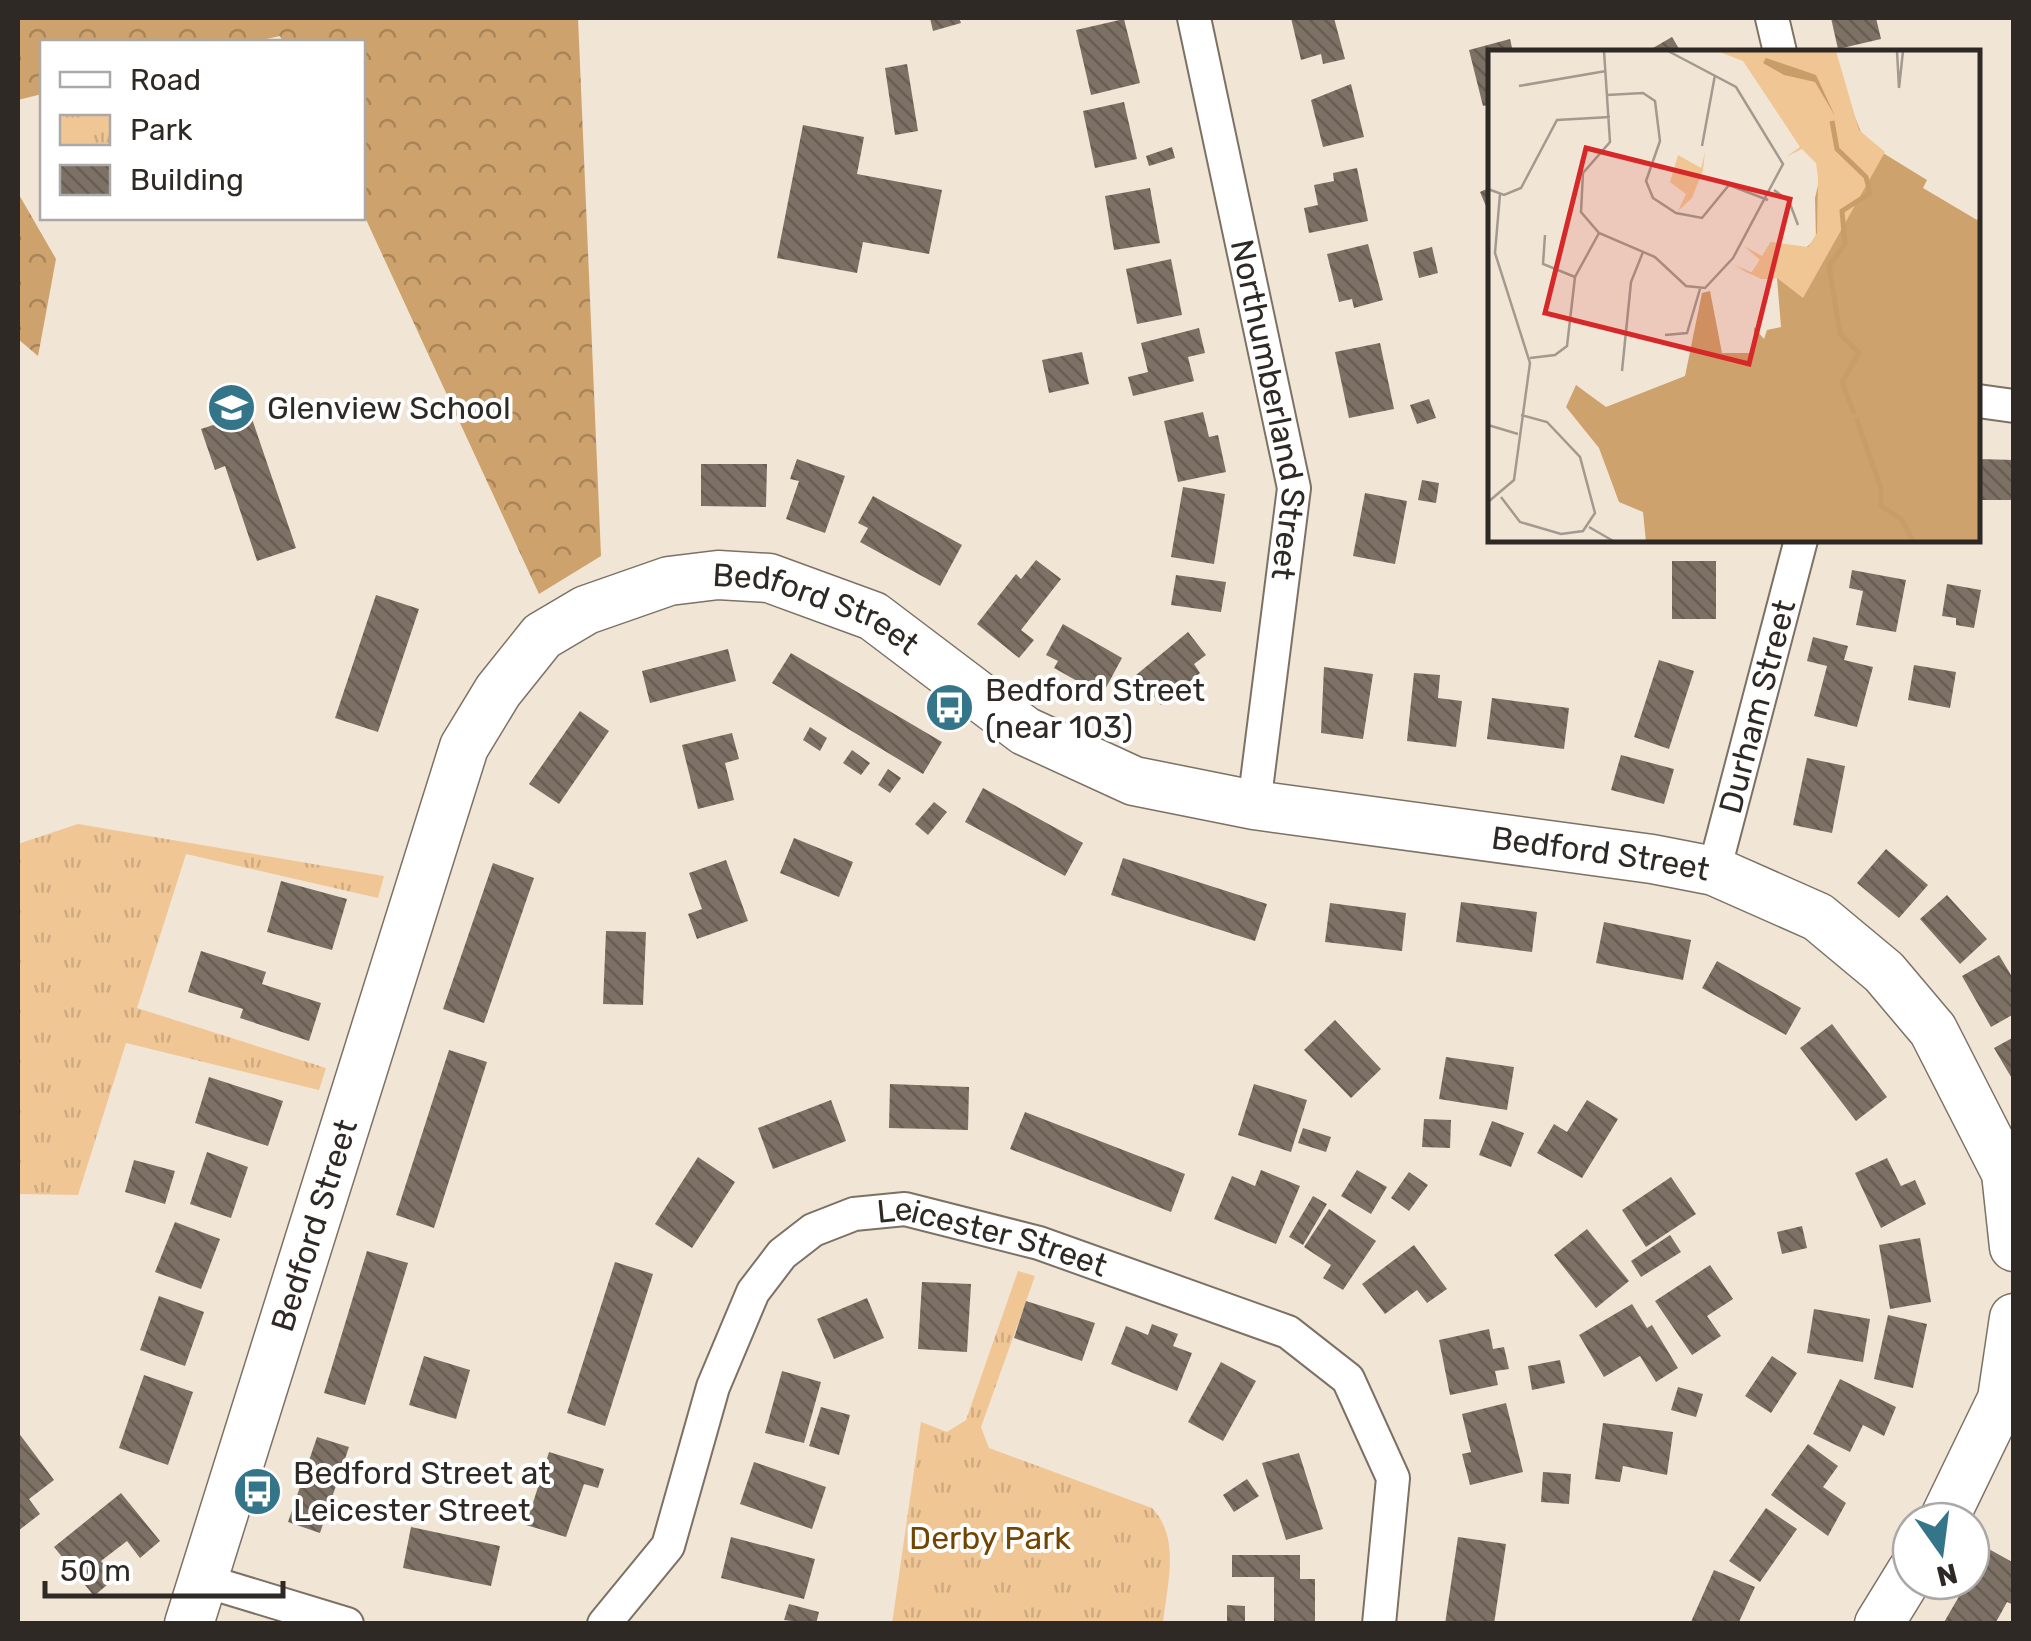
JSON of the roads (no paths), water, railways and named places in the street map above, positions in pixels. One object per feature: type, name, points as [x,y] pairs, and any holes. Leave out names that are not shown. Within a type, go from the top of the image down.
[{"type":"street","name":"Northumberland Street","points":[[1194,18],[1294,488],[1254,805]]},
{"type":"street","points":[[1772,18],[1780,50]]},
{"type":"street","points":[[1981,401],[2014,406]]},
{"type":"street","name":"Durham Street","points":[[1714,872],[1800,542]]},
{"type":"street","name":"Bedford Street","points":[[195,1602],[464,747],[498,692],[542,636],[586,610],[669,581],[718,575],[769,578],[873,616],[1005,717],[1088,763],[1145,784],[1254,805],[1652,858],[1714,872],[1818,917],[1884,972],[1934,1030],[2006,1173],[2014,1247]]},
{"type":"street","name":"Leicester Street","points":[[604,1624],[668,1546],[713,1388],[762,1279],[782,1254],[813,1230],[854,1214],[905,1209],[1039,1243],[1288,1332],[1348,1379],[1393,1478],[1379,1624]]},
{"type":"street","points":[[1953,1501],[2002,1399],[2014,1318]]},
{"type":"street","points":[[1879,1624],[1893,1601]]},
{"type":"street","points":[[195,1602],[347,1624]]},
{"type":"place","name":"Glenview School","points":[[232,408]]},
{"type":"place","name":"Bedford Street (near 103)","points":[[950,708]]},
{"type":"place","name":"Bedford Street at Leicester Street","points":[[258,1491]]},
{"type":"park label","name":"Derby Park","points":[[990,1538]]}]
